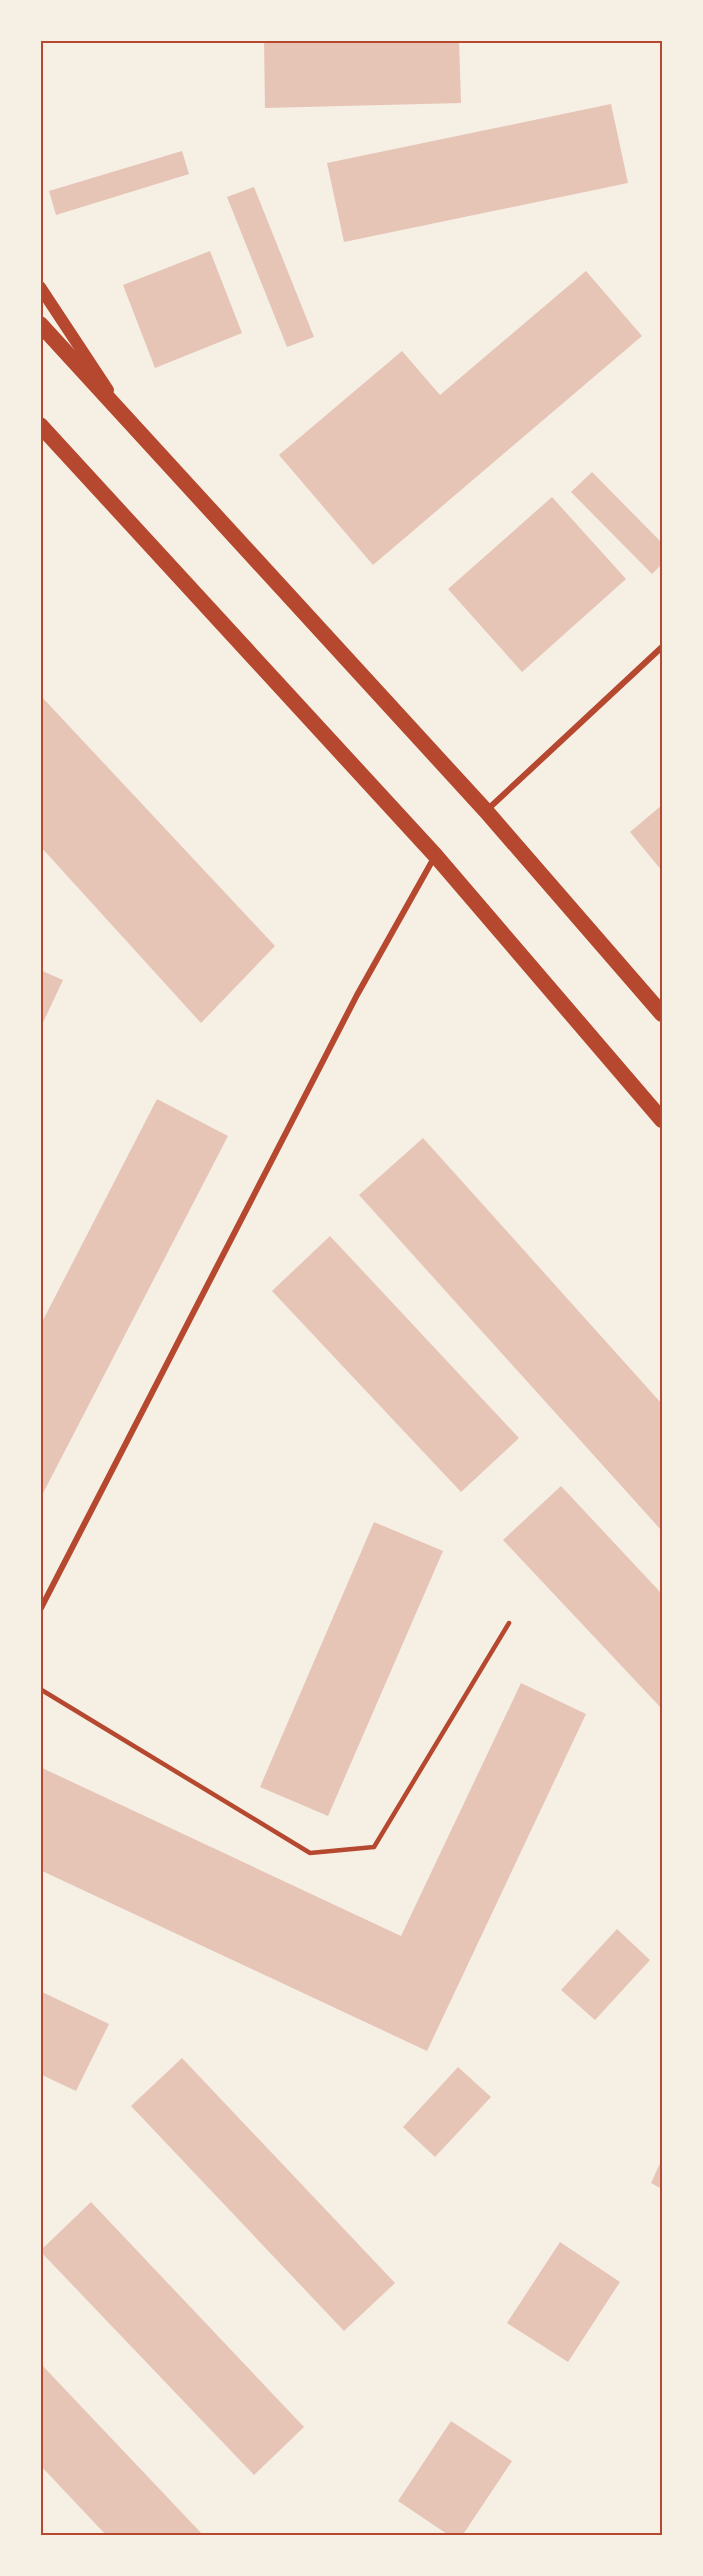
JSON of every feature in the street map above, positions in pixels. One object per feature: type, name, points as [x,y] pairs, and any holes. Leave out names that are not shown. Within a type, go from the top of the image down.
[{"type":"highway","points":[[40,324],[486,811],[663,1014]]},
{"type":"highway","points":[[40,425],[435,855],[663,1120]]},
{"type":"main road","points":[[40,287],[130,423]]},
{"type":"street","points":[[486,811],[663,646]]},
{"type":"street","points":[[40,1610],[351,1006],[435,855]]},
{"type":"lane","points":[[40,1689],[310,1853],[374,1847],[509,1623]]},
{"type":"building","points":[[264,40],[459,40],[461,103],[265,108]]},
{"type":"building","points":[[611,104],[628,183],[344,242],[327,163]]},
{"type":"building","points":[[182,151],[189,174],[56,215],[49,191]]},
{"type":"building","points":[[254,187],[314,337],[287,347],[227,197]]},
{"type":"building","points":[[210,251],[242,333],[155,368],[123,285]]},
{"type":"building","points":[[586,271],[642,336],[373,565],[279,455],[402,351],[440,395]]},
{"type":"building","points":[[592,472],[662,543],[662,564],[652,574],[571,492]]},
{"type":"building","points":[[552,497],[626,579],[522,672],[448,589]]},
{"type":"building","points":[[40,695],[275,946],[201,1023],[40,846]]},
{"type":"building","points":[[662,805],[662,871],[630,832]]},
{"type":"building","points":[[40,970],[63,980],[40,1029]]},
{"type":"building","points":[[157,1099],[228,1136],[40,1499],[40,1326]]},
{"type":"building","points":[[423,1138],[662,1404],[662,1531],[359,1195]]},
{"type":"building","points":[[330,1236],[519,1438],[461,1492],[272,1291]]},
{"type":"building","points":[[561,1486],[662,1594],[662,1709],[503,1540]]},
{"type":"building","points":[[374,1522],[443,1551],[328,1816],[260,1787]]},
{"type":"building","points":[[521,1683],[586,1714],[427,2051],[40,1870],[40,1767],[401,1936]]},
{"type":"building","points":[[617,1929],[650,1960],[595,2020],[561,1990]]},
{"type":"building","points":[[40,1991],[109,2024],[76,2091],[40,2074]]},
{"type":"building","points":[[182,2058],[395,2283],[344,2331],[131,2106]]},
{"type":"building","points":[[458,2067],[491,2097],[435,2157],[403,2127]]},
{"type":"building","points":[[662,2159],[662,2189],[651,2183]]},
{"type":"building","points":[[91,2202],[304,2427],[254,2475],[40,2251]]},
{"type":"building","points":[[560,2242],[620,2282],[568,2362],[507,2323]]},
{"type":"building","points":[[40,2363],[204,2536],[107,2536],[40,2465]]},
{"type":"building","points":[[451,2421],[512,2461],[462,2536],[450,2536],[398,2501]]}]
